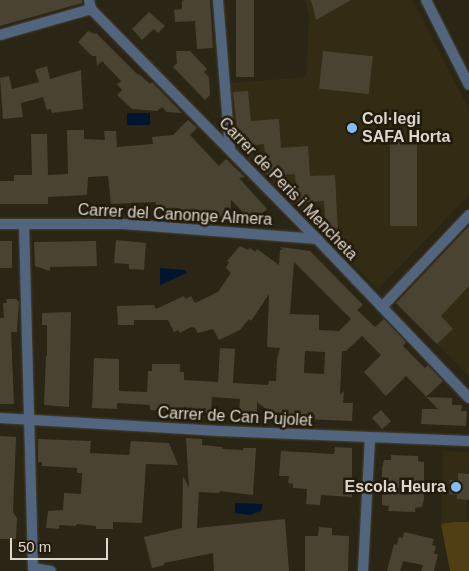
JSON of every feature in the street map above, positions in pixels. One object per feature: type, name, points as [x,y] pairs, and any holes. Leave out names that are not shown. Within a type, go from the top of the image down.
[{"type":"street","points":[[218,0],[230,149]]},
{"type":"street","points":[[426,0],[469,85]]},
{"type":"street","points":[[0,36],[90,5]]},
{"type":"street","name":"Carrer de Peris i Mencheta","points":[[90,5],[469,398]]},
{"type":"street","points":[[382,307],[469,215]]},
{"type":"street","name":"Carrer del Canonge Almera","points":[[0,224],[122,224],[317,239]]},
{"type":"street","points":[[24,224],[33,568],[51,571]]},
{"type":"street","name":"Carrer de Can Pujolet","points":[[0,418],[370,438],[469,441]]},
{"type":"street","points":[[363,571],[370,438]]},
{"type":"shaded area","name":"Col·legi SAFA Horta","points":[[305,0],[412,0],[469,109],[469,195],[378,289],[236,146],[231,83],[306,77],[309,15]]},
{"type":"shaded area","points":[[469,226],[469,376],[396,303]]},
{"type":"shaded area","name":"Escola Heura","points":[[443,451],[469,452],[466,525],[440,524]]},
{"type":"shaded area","points":[[469,522],[469,571],[450,571],[441,524]]},
{"type":"water","points":[[127,113],[150,113],[150,125],[127,125]]},
{"type":"water","points":[[160,268],[185,270],[187,273],[160,285]]},
{"type":"water","points":[[235,503],[263,504],[261,511],[250,515],[235,513]]},
{"type":"building","points":[[0,0],[82,0],[82,3],[0,26]]},
{"type":"building","points":[[210,0],[213,48],[197,49],[195,21],[175,22],[174,10],[182,9],[182,1]]},
{"type":"building","points":[[236,0],[254,0],[254,77],[236,77]]},
{"type":"building","points":[[311,0],[351,0],[316,20]]},
{"type":"building","points":[[149,12],[165,26],[158,33],[154,29],[142,40],[132,29]]},
{"type":"building","points":[[88,31],[96,33],[138,75],[150,84],[152,82],[182,113],[167,112],[162,107],[157,111],[132,109],[117,95],[122,90],[117,84],[121,81],[102,61],[97,66],[96,56],[92,56],[78,42]]},
{"type":"building","points":[[176,51],[190,51],[207,69],[204,72],[209,77],[210,95],[205,100],[173,67],[177,63]]},
{"type":"building","points":[[323,51],[373,56],[369,94],[319,89]]},
{"type":"building","points":[[47,66],[50,79],[81,70],[83,109],[52,113],[51,109],[47,110],[43,97],[21,103],[23,117],[3,119],[0,78],[9,76],[12,89],[39,82],[35,70]]},
{"type":"building","points":[[248,91],[251,121],[279,119],[281,148],[308,146],[310,176],[335,175],[338,233],[326,234],[324,201],[297,203],[295,174],[267,176],[264,144],[239,147],[233,92]]},
{"type":"building","points":[[188,120],[197,128],[190,135],[219,166],[226,159],[245,177],[239,178],[267,209],[259,216],[252,212],[248,217],[231,200],[230,220],[178,216],[178,208],[159,210],[156,209],[156,202],[111,204],[108,176],[88,177],[87,195],[48,197],[48,204],[0,204],[0,181],[14,181],[14,175],[32,175],[31,134],[47,134],[48,175],[68,174],[67,130],[84,130],[84,139],[105,140],[104,131],[116,131],[117,147],[153,144],[152,137],[173,135]]},
{"type":"building","points":[[390,140],[417,140],[417,226],[390,226]]},
{"type":"building","points":[[469,226],[469,286],[441,316],[453,329],[437,344],[396,303]]},
{"type":"building","points":[[116,240],[146,243],[144,270],[129,269],[129,264],[114,263]]},
{"type":"building","points":[[0,241],[12,241],[12,268],[0,268]]},
{"type":"building","points":[[96,241],[97,266],[50,267],[50,271],[35,266],[34,242]]},
{"type":"building","points":[[240,246],[248,250],[250,248],[255,252],[257,249],[279,265],[280,250],[283,250],[280,247],[310,251],[363,305],[357,310],[375,327],[384,319],[406,342],[403,346],[425,368],[428,365],[443,381],[426,397],[406,376],[386,396],[364,372],[381,355],[362,336],[346,351],[342,351],[340,395],[344,391],[343,403],[353,403],[352,421],[278,418],[257,402],[257,415],[239,414],[240,399],[212,397],[211,413],[150,410],[150,405],[117,403],[117,409],[92,408],[94,358],[119,359],[119,391],[147,392],[148,371],[152,371],[152,364],[180,364],[180,372],[184,372],[184,380],[218,382],[220,348],[235,349],[233,383],[268,385],[269,381],[276,381],[277,359],[280,348],[267,347],[269,294],[251,321],[249,319],[240,330],[219,340],[213,329],[198,333],[195,328],[191,327],[180,333],[178,330],[174,332],[168,320],[134,320],[134,325],[118,325],[117,306],[154,305],[156,309],[184,296],[186,299],[191,296],[195,303],[218,292],[231,273],[226,268],[229,262],[227,261]],"holes":[[[294,262],[351,319],[339,331],[319,330],[319,315],[290,314]],[[305,351],[325,352],[324,374],[304,373]]]},
{"type":"building","points":[[6,299],[17,299],[19,301],[17,332],[11,332],[14,404],[0,404],[0,318],[4,318],[3,303],[7,303]]},
{"type":"building","points":[[71,312],[69,407],[44,405],[47,325],[42,325],[42,313]]},
{"type":"building","points":[[426,397],[452,398],[452,405],[462,405],[461,411],[467,411],[466,426],[421,424],[422,409],[438,409]]},
{"type":"building","points":[[381,410],[391,421],[382,429],[372,418]]},
{"type":"building","points":[[0,436],[16,437],[13,512],[17,518],[16,539],[0,539]]},
{"type":"building","points":[[186,438],[202,439],[202,445],[222,447],[222,449],[243,450],[243,448],[256,448],[253,495],[220,491],[219,493],[199,492],[197,528],[285,519],[289,571],[214,571],[213,553],[164,563],[164,565],[152,568],[144,537],[182,528],[183,476],[189,488]]},
{"type":"building","points":[[38,439],[91,441],[90,453],[129,455],[131,441],[169,443],[178,465],[146,464],[142,523],[113,522],[113,529],[96,529],[96,526],[77,524],[76,526],[59,525],[59,529],[46,528],[48,511],[63,510],[64,493],[81,494],[82,473],[77,473],[77,468],[42,466],[42,462],[38,462]]},
{"type":"building","points":[[335,447],[352,448],[352,497],[321,495],[320,505],[306,504],[307,489],[293,488],[293,484],[288,483],[289,476],[279,476],[281,451],[334,454]]},
{"type":"building","points":[[391,455],[418,456],[418,461],[424,462],[424,499],[422,507],[415,508],[415,512],[388,511],[389,506],[382,505],[382,468],[384,460],[391,460]]},
{"type":"building","points":[[458,473],[469,474],[469,500],[457,499],[457,495],[449,494],[450,480],[458,480]]},
{"type":"building","points":[[319,527],[332,528],[332,535],[349,536],[348,571],[305,571],[305,536],[318,536]]},
{"type":"building","points":[[404,532],[434,539],[432,545],[436,546],[434,554],[438,554],[434,571],[421,571],[423,565],[403,561],[400,571],[387,571],[394,544],[397,545],[399,537],[403,538]]},
{"type":"place","name":"Col·legi SAFA Horta","points":[[352,128]]},
{"type":"place","name":"Escola Heura","points":[[456,487]]}]
